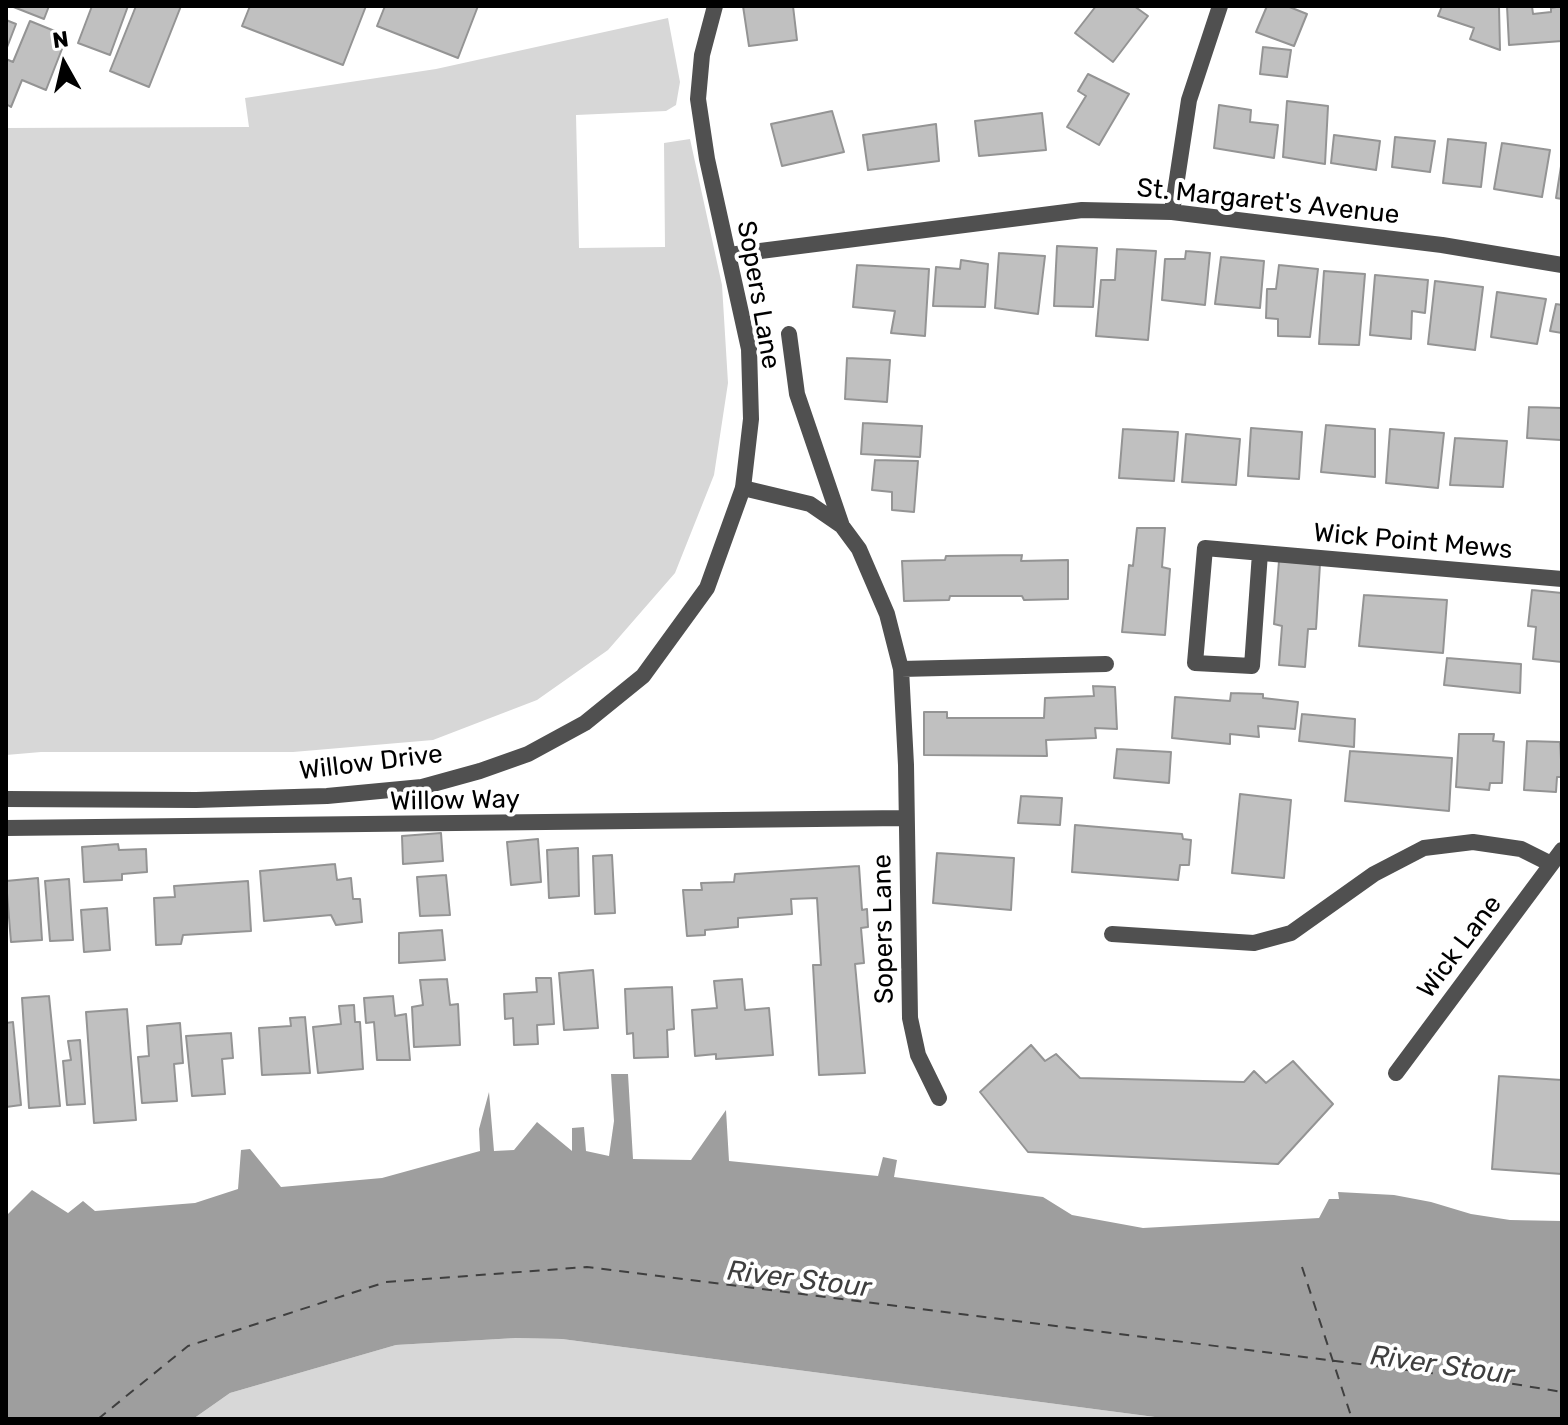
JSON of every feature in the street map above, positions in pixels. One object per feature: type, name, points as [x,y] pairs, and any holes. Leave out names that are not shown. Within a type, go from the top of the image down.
[{"type":"street","name":"Sopers Lane","points":[[715,6],[702,55],[698,99],[707,159],[749,349],[751,419],[743,488],[810,504],[842,526]]},
{"type":"street","points":[[1172,212],[1189,100],[1220,6]]},
{"type":"street","name":"St. Margaret's Avenue","points":[[729,255],[1082,210],[1172,212],[1442,245],[1562,265]]},
{"type":"street","name":"Sopers Lane","points":[[789,334],[797,394],[842,526],[859,549],[887,614],[901,669],[906,765],[910,1018],[918,1055],[939,1098]]},
{"type":"street","name":"Willow Drive","points":[[6,799],[196,800],[327,796],[422,787],[528,754],[585,723],[643,676],[707,588],[743,488]]},
{"type":"street","name":"Wick Point Mews","points":[[1260,553],[1252,666],[1195,663],[1205,548],[1562,579]]},
{"type":"street","points":[[901,669],[1106,664]]},
{"type":"street","name":"Willow Way","points":[[6,828],[905,818]]},
{"type":"street","points":[[1112,934],[1254,943],[1291,933],[1374,874],[1424,848],[1473,842],[1521,849],[1551,864]]},
{"type":"street","name":"Wick Lane","points":[[1396,1073],[1562,850]]},
{"type":"shaded area","points":[[668,18],[680,82],[676,105],[666,111],[576,115],[579,248],[665,247],[664,143],[690,139],[722,285],[728,383],[714,475],[675,573],[608,650],[537,700],[433,740],[293,752],[41,752],[6,755],[6,128],[249,127],[245,98],[436,69]]},
{"type":"shaded area","points":[[516,1338],[562,1339],[1170,1419],[193,1419],[230,1393],[396,1345]]},
{"type":"water","name":"River Stour","points":[[611,1074],[628,1074],[633,1159],[691,1160],[726,1110],[729,1161],[878,1176],[883,1157],[897,1160],[894,1177],[1043,1197],[1072,1215],[1143,1228],[1319,1218],[1329,1199],[1339,1199],[1338,1192],[1394,1195],[1510,1220],[1562,1221],[1562,1419],[1170,1419],[562,1339],[516,1338],[396,1345],[230,1393],[193,1419],[6,1419],[6,1216],[32,1190],[68,1213],[83,1201],[95,1211],[195,1203],[238,1189],[241,1150],[250,1149],[281,1187],[382,1178],[480,1151],[479,1129],[489,1092],[494,1151],[514,1150],[537,1122],[572,1151],[572,1128],[584,1127],[586,1151],[609,1156],[614,1121]]},
{"type":"building","points":[[11,6],[49,6],[44,19]]},
{"type":"building","points":[[92,6],[128,6],[110,55],[78,43]]},
{"type":"building","points":[[136,6],[181,6],[149,87],[110,71]]},
{"type":"building","points":[[250,6],[366,6],[343,65],[242,26]]},
{"type":"building","points":[[385,6],[478,6],[458,58],[377,26]]},
{"type":"building","points":[[743,6],[793,6],[797,40],[749,46]]},
{"type":"building","points":[[1096,6],[1134,6],[1148,16],[1113,62],[1075,33]]},
{"type":"building","points":[[1267,6],[1287,6],[1307,14],[1294,46],[1256,32]]},
{"type":"building","points":[[1442,6],[1499,6],[1500,50],[1470,39],[1474,28],[1438,16]]},
{"type":"building","points":[[1507,6],[1532,6],[1533,14],[1551,12],[1551,8],[1562,6],[1562,41],[1509,45]]},
{"type":"building","points":[[6,20],[16,24],[6,50]]},
{"type":"building","points":[[30,21],[67,36],[46,90],[22,80],[11,107],[6,104],[6,59],[13,62]]},
{"type":"building","points":[[1263,47],[1291,50],[1287,77],[1260,74]]},
{"type":"building","points":[[1088,74],[1129,94],[1099,145],[1067,127],[1086,96],[1078,91]]},
{"type":"building","points":[[1287,101],[1328,106],[1325,164],[1283,157]]},
{"type":"building","points":[[1219,105],[1251,110],[1250,122],[1278,125],[1274,158],[1214,148]]},
{"type":"building","points":[[832,111],[844,152],[782,166],[771,124]]},
{"type":"building","points":[[1042,113],[1046,150],[979,156],[975,121]]},
{"type":"building","points":[[936,124],[939,161],[868,170],[863,135]]},
{"type":"building","points":[[1334,135],[1380,141],[1376,170],[1331,163]]},
{"type":"building","points":[[1395,137],[1435,141],[1430,172],[1392,167]]},
{"type":"building","points":[[1448,139],[1486,143],[1481,187],[1443,183]]},
{"type":"building","points":[[1502,143],[1550,150],[1542,197],[1494,189]]},
{"type":"building","points":[[1562,160],[1562,199],[1556,198]]},
{"type":"building","points":[[1057,246],[1097,248],[1093,307],[1054,306]]},
{"type":"building","points":[[1117,249],[1156,251],[1148,340],[1096,336],[1101,280],[1115,280]]},
{"type":"building","points":[[1186,251],[1210,253],[1205,305],[1162,300],[1165,259],[1185,259]]},
{"type":"building","points":[[999,253],[1045,256],[1038,314],[995,308]]},
{"type":"building","points":[[1221,257],[1264,261],[1260,308],[1215,304]]},
{"type":"building","points":[[961,260],[988,264],[985,307],[933,306],[936,267],[960,269]]},
{"type":"building","points":[[857,265],[929,269],[925,336],[891,333],[895,311],[853,307]]},
{"type":"building","points":[[1279,265],[1318,269],[1310,337],[1278,336],[1278,319],[1266,318],[1267,289],[1276,289]]},
{"type":"building","points":[[1324,271],[1365,274],[1359,345],[1319,344]]},
{"type":"building","points":[[1375,275],[1428,280],[1425,313],[1412,311],[1411,339],[1370,335]]},
{"type":"building","points":[[1435,281],[1483,287],[1475,350],[1428,344]]},
{"type":"building","points":[[1497,292],[1546,299],[1537,344],[1491,337]]},
{"type":"building","points":[[1556,304],[1562,305],[1562,333],[1550,331]]},
{"type":"building","points":[[847,358],[890,360],[887,402],[845,399]]},
{"type":"building","points":[[1529,407],[1562,408],[1561,440],[1527,438]]},
{"type":"building","points":[[863,423],[922,426],[920,457],[861,454]]},
{"type":"building","points":[[1326,425],[1375,429],[1375,477],[1321,472]]},
{"type":"building","points":[[1251,428],[1302,432],[1299,479],[1248,476]]},
{"type":"building","points":[[1123,429],[1178,432],[1174,481],[1119,478]]},
{"type":"building","points":[[1390,429],[1444,433],[1438,488],[1386,483]]},
{"type":"building","points":[[1186,434],[1240,439],[1236,485],[1182,482]]},
{"type":"building","points":[[1455,438],[1507,441],[1503,487],[1450,485]]},
{"type":"building","points":[[875,460],[918,461],[914,512],[892,510],[892,492],[872,490]]},
{"type":"building","points":[[1137,528],[1165,528],[1162,567],[1170,569],[1165,635],[1122,632],[1129,565],[1133,566]]},
{"type":"building","points":[[1022,555],[1021,561],[1068,560],[1068,599],[950,596],[949,600],[904,601],[902,561],[945,560],[946,556]]},
{"type":"building","points":[[1279,561],[1320,564],[1316,629],[1308,629],[1305,667],[1279,665],[1282,626],[1274,624]]},
{"type":"building","points":[[1532,590],[1562,593],[1562,662],[1533,659],[1536,627],[1528,626]]},
{"type":"building","points":[[1364,595],[1447,600],[1443,653],[1359,646]]},
{"type":"building","points":[[1447,658],[1521,664],[1520,693],[1444,685]]},
{"type":"building","points":[[1093,686],[1115,687],[1117,729],[1095,728],[1096,738],[1046,740],[1047,756],[924,755],[924,712],[947,712],[947,718],[1044,718],[1045,698],[1094,696]]},
{"type":"building","points":[[1231,693],[1263,694],[1263,698],[1298,702],[1295,729],[1258,726],[1259,737],[1230,734],[1230,744],[1172,738],[1175,697],[1230,701]]},
{"type":"building","points":[[1302,714],[1355,719],[1354,747],[1299,741]]},
{"type":"building","points":[[1459,734],[1494,734],[1493,741],[1504,742],[1502,783],[1490,783],[1489,790],[1456,787]]},
{"type":"building","points":[[1527,741],[1560,742],[1562,777],[1557,777],[1556,792],[1524,790]]},
{"type":"building","points":[[1117,749],[1171,752],[1169,783],[1114,778]]},
{"type":"building","points":[[1350,751],[1452,758],[1449,811],[1345,801]]},
{"type":"building","points":[[1240,794],[1291,800],[1284,878],[1232,873]]},
{"type":"building","points":[[1021,796],[1062,798],[1060,825],[1018,823]]},
{"type":"building","points":[[1075,825],[1182,834],[1183,839],[1191,840],[1189,865],[1180,865],[1178,880],[1072,872]]},
{"type":"building","points":[[441,833],[443,861],[403,864],[402,836]]},
{"type":"building","points":[[538,839],[541,882],[511,885],[507,842]]},
{"type":"building","points":[[118,844],[119,850],[146,849],[147,872],[122,874],[122,880],[84,882],[82,847]]},
{"type":"building","points":[[578,848],[579,896],[549,898],[547,850]]},
{"type":"building","points":[[937,853],[1014,858],[1011,910],[933,903]]},
{"type":"building","points":[[612,855],[615,913],[595,914],[593,856]]},
{"type":"building","points":[[335,864],[337,880],[351,878],[353,899],[360,899],[362,922],[336,925],[331,915],[264,921],[260,871]]},
{"type":"building","points":[[859,866],[862,910],[867,909],[868,927],[861,928],[864,963],[855,964],[865,1073],[819,1075],[813,965],[821,965],[817,898],[791,899],[792,914],[738,918],[738,927],[705,930],[705,935],[687,936],[683,890],[702,890],[701,883],[734,882],[735,874]]},
{"type":"building","points":[[446,875],[450,915],[420,916],[417,877]]},
{"type":"building","points":[[38,878],[42,940],[11,942],[6,881]]},
{"type":"building","points":[[69,879],[73,940],[50,941],[45,881]]},
{"type":"building","points":[[248,881],[251,931],[183,935],[181,944],[156,945],[154,898],[175,897],[174,886]]},
{"type":"building","points":[[107,908],[110,950],[84,952],[81,910]]},
{"type":"building","points":[[442,930],[445,960],[399,963],[399,933]]},
{"type":"building","points":[[593,970],[598,1028],[564,1030],[559,973]]},
{"type":"building","points":[[536,978],[551,978],[554,1024],[537,1025],[538,1044],[514,1045],[513,1018],[505,1019],[504,994],[537,992]]},
{"type":"building","points":[[447,979],[450,1005],[458,1004],[460,1045],[414,1047],[412,1007],[423,1005],[420,980]]},
{"type":"building","points":[[742,979],[745,1010],[769,1008],[773,1055],[716,1059],[716,1054],[695,1056],[692,1010],[717,1008],[714,981]]},
{"type":"building","points":[[672,987],[674,1029],[667,1030],[668,1057],[634,1058],[633,1033],[627,1034],[625,989]]},
{"type":"building","points":[[49,996],[60,1106],[29,1108],[22,998]]},
{"type":"building","points":[[393,996],[395,1016],[406,1014],[410,1060],[377,1060],[374,1022],[366,1023],[364,998]]},
{"type":"building","points":[[354,1005],[355,1022],[360,1022],[363,1069],[318,1073],[313,1027],[341,1024],[339,1006]]},
{"type":"building","points":[[127,1009],[136,1120],[94,1123],[86,1012]]},
{"type":"building","points":[[305,1017],[310,1073],[262,1075],[259,1028],[291,1026],[290,1018]]},
{"type":"building","points":[[13,1022],[21,1105],[6,1107],[6,1023]]},
{"type":"building","points":[[180,1023],[183,1063],[174,1064],[177,1101],[142,1103],[138,1057],[149,1056],[147,1026]]},
{"type":"building","points":[[231,1033],[233,1058],[222,1059],[225,1094],[192,1096],[186,1036]]},
{"type":"building","points":[[80,1040],[85,1104],[67,1105],[63,1061],[71,1060],[68,1041]]},
{"type":"building","points":[[1031,1045],[1045,1061],[1056,1054],[1080,1078],[1244,1082],[1254,1071],[1266,1083],[1293,1061],[1333,1104],[1278,1164],[1028,1152],[980,1092]]},
{"type":"building","points":[[1499,1076],[1562,1080],[1562,1174],[1492,1169]]},
{"type":"ferry route","points":[[98,1419],[188,1346],[386,1282],[587,1267],[1562,1392]]},
{"type":"ferry route","points":[[1302,1267],[1352,1419]]}]
